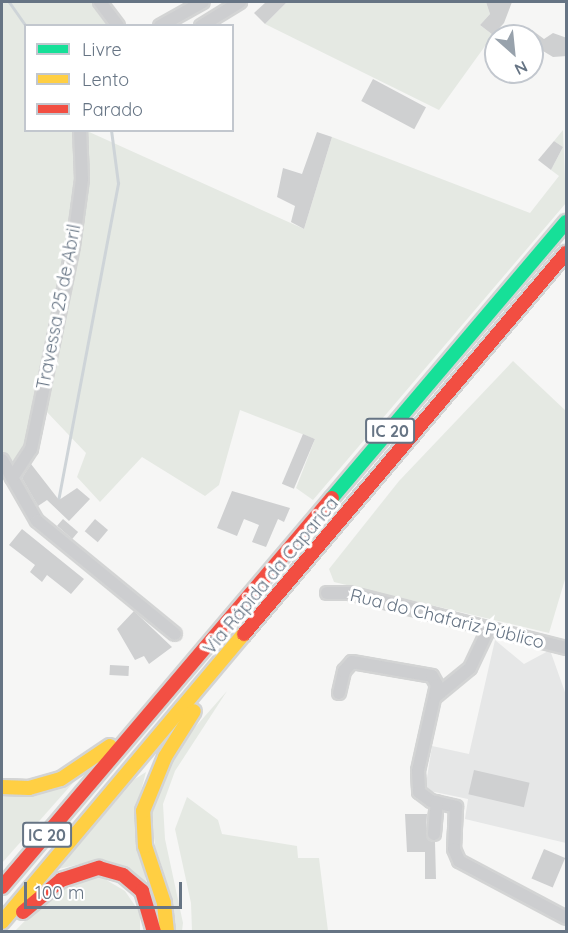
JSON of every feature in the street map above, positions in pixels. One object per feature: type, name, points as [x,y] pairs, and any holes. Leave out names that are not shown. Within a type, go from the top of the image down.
[{"type":"highway","name":"Via Rápida da Caparica","points":[[2,887],[567,222]]},
{"type":"highway","name":"Via Rápida da Caparica","points":[[2,921],[567,253]]},
{"type":"highway","points":[[167,932],[164,903],[145,846],[145,802],[165,758],[233,649]]},
{"type":"highway","points":[[2,787],[29,788],[69,776],[157,707]]},
{"type":"highway","points":[[2,929],[61,880],[99,868],[123,875],[142,891],[154,932]]},
{"type":"street","points":[[100,2],[116,24]]},
{"type":"street","points":[[164,24],[203,2]]},
{"type":"street","points":[[204,24],[240,2]]},
{"type":"street","name":"Travessa 25 de Abril","points":[[12,478],[31,449],[73,246],[82,178],[80,132]]},
{"type":"street","points":[[2,460],[37,521],[175,634]]},
{"type":"street","name":"Rua do Chafariz Público","points":[[327,593],[348,593],[567,648]]},
{"type":"street","points":[[436,696],[470,668],[489,628]]},
{"type":"street","points":[[339,693],[348,665],[360,661],[428,674],[435,680],[436,696],[417,784],[425,798],[456,807],[454,849],[459,861],[567,918]]},
{"type":"street","points":[[434,834],[437,802]]},
{"type":"shaded area","points":[[2,2],[97,2],[115,24],[24,24],[24,132],[77,132],[77,187],[29,443],[17,460],[10,461],[2,454]]},
{"type":"shaded area","points":[[287,2],[486,2],[490,14],[480,25],[484,28],[484,48],[439,110],[265,24]]},
{"type":"shaded area","points":[[563,130],[566,203],[313,500],[296,488],[315,439],[240,410],[219,485],[205,496],[142,457],[100,502],[77,477],[86,453],[45,410],[89,183],[87,132],[304,229],[332,137],[530,213],[559,176],[551,170],[563,147],[554,141]]},
{"type":"shaded area","points":[[513,361],[566,411],[566,576],[549,633],[334,582],[329,569],[399,481]]},
{"type":"shaded area","points":[[495,640],[524,664],[550,650],[566,695],[566,843],[465,819],[468,799],[425,790],[432,746],[469,754]]},
{"type":"shaded area","points":[[227,691],[175,771],[163,804],[165,839],[183,923],[182,931],[172,931],[157,866],[150,798],[168,758]]},
{"type":"shaded area","points":[[146,772],[137,806],[147,890],[98,860],[58,869],[135,779]]},
{"type":"shaded area","points":[[80,775],[2,863],[2,795]]},
{"type":"shaded area","points":[[187,797],[218,820],[222,834],[297,846],[298,858],[319,858],[328,931],[192,931],[191,903],[175,829]]},
{"type":"shaded area","points":[[79,876],[103,878],[125,891],[140,913],[140,931],[14,932],[53,892]]},
{"type":"building","points":[[266,2],[287,2],[265,24],[254,13]]},
{"type":"building","points":[[486,2],[512,2],[503,24],[484,24],[484,28],[480,25],[490,14]]},
{"type":"building","points":[[553,33],[567,38],[567,56],[553,57],[544,52],[544,39]]},
{"type":"building","points":[[373,79],[426,107],[414,129],[361,101]]},
{"type":"building","points":[[317,132],[332,137],[304,229],[291,222],[295,206],[277,197],[283,168],[302,174]]},
{"type":"building","points":[[554,141],[563,147],[551,170],[538,160]]},
{"type":"building","points":[[303,434],[315,439],[294,489],[282,484]]},
{"type":"building","points":[[31,464],[59,500],[77,488],[90,499],[69,521],[47,500],[38,506],[22,478]]},
{"type":"building","points":[[232,491],[290,508],[284,522],[278,519],[266,547],[252,542],[259,525],[244,519],[237,536],[217,528]]},
{"type":"building","points":[[63,519],[78,532],[72,539],[57,526]]},
{"type":"building","points":[[95,519],[108,530],[98,542],[85,531]]},
{"type":"building","points":[[22,529],[84,579],[71,594],[47,575],[42,582],[30,572],[35,565],[9,545]]},
{"type":"building","points":[[134,611],[172,647],[149,664],[144,656],[135,660],[117,629]]},
{"type":"building","points":[[110,665],[129,666],[128,676],[109,675]]},
{"type":"building","points":[[474,770],[530,783],[524,807],[468,794]]},
{"type":"building","points":[[405,814],[427,814],[426,834],[435,842],[436,879],[425,879],[425,852],[407,852]]},
{"type":"building","points":[[544,849],[565,858],[553,887],[531,878]]},
{"type":"waterway","points":[[9,2],[25,24]]},
{"type":"waterway","points":[[58,501],[118,183],[111,132]]},
{"type":"traffic: fast","points":[[332,498],[566,222]]},
{"type":"traffic: slow","points":[[2,922],[244,634]]},
{"type":"traffic: slow","points":[[167,932],[164,903],[145,846],[143,811],[165,757],[194,711]]},
{"type":"traffic: slow","points":[[2,787],[29,788],[61,779],[110,746]]},
{"type":"traffic: jam","points":[[244,634],[566,253]]},
{"type":"traffic: jam","points":[[2,887],[332,498]]},
{"type":"traffic: jam","points":[[23,912],[61,880],[99,868],[123,875],[142,891],[154,932]]}]
